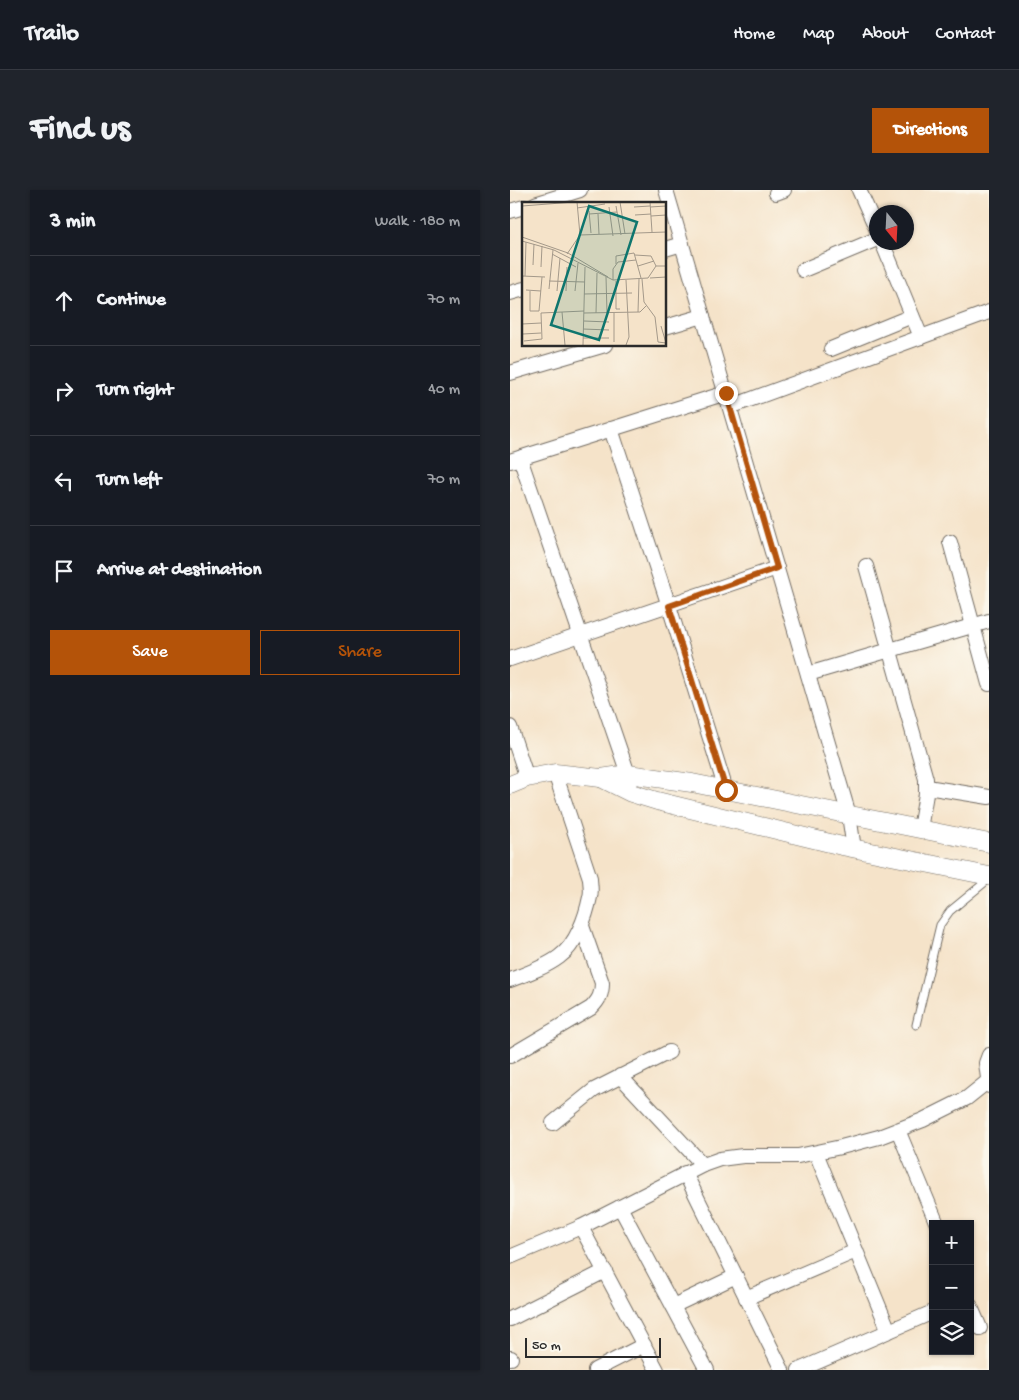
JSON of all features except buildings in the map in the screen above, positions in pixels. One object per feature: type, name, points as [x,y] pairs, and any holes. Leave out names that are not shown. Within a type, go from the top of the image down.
[{"type":"street","points":[[541,202],[580,190]]},
{"type":"street","points":[[666,190],[850,815],[854,849]]},
{"type":"street","points":[[859,190],[869,214]]},
{"type":"street","points":[[803,270],[869,242]]},
{"type":"street","points":[[666,249],[682,244]]},
{"type":"street","points":[[885,250],[921,337]]},
{"type":"street","points":[[730,407],[989,312]]},
{"type":"street","points":[[666,327],[703,316]]},
{"type":"street","points":[[831,349],[912,316]]},
{"type":"street","points":[[510,373],[601,346]]},
{"type":"street","points":[[631,793],[628,774],[581,635],[515,459],[726,393]]},
{"type":"street","points":[[611,429],[669,606],[726,790]]},
{"type":"street","points":[[950,542],[989,684]]},
{"type":"street","points":[[866,566],[926,779],[927,787],[920,829]]},
{"type":"street","points":[[510,659],[777,568]]},
{"type":"street","points":[[808,674],[989,621]]},
{"type":"street","points":[[510,727],[527,778]]},
{"type":"street","points":[[510,980],[542,968],[560,957],[568,949],[582,926],[591,896],[590,878],[555,773]]},
{"type":"street","points":[[510,785],[527,778],[555,773],[601,778],[628,774],[726,790],[989,843]]},
{"type":"street","points":[[601,778],[631,793],[657,802],[854,849],[989,878]]},
{"type":"street","points":[[927,787],[989,797]]},
{"type":"street","points":[[510,1056],[591,1008],[598,1001],[602,993],[602,983],[582,926]]},
{"type":"street","points":[[553,1123],[580,1099],[620,1076],[669,1052]]},
{"type":"street","points":[[510,1257],[581,1227],[685,1173],[720,1159],[743,1156],[798,1156],[841,1147],[898,1130],[967,1098],[988,1084],[986,1063],[989,1055]]},
{"type":"street","points":[[620,1076],[703,1165]]},
{"type":"street","points":[[898,1130],[935,1220]]},
{"type":"street","points":[[816,1153],[890,1331]]},
{"type":"street","points":[[685,1173],[782,1370]]},
{"type":"street","points":[[620,1207],[708,1370]]},
{"type":"street","points":[[581,1227],[657,1370]]},
{"type":"street","points":[[746,1298],[856,1251]]},
{"type":"street","points":[[510,1319],[605,1271]]},
{"type":"street","points":[[673,1306],[736,1276]]},
{"type":"street","points":[[972,1310],[980,1328]]},
{"type":"street","points":[[799,1370],[929,1314]]},
{"type":"street","points":[[595,1370],[644,1345]]},
{"type":"lane","points":[[916,1025],[940,925],[950,911],[989,878]]},
{"type":"route","points":[[726,393],[777,568],[669,606],[726,790]]}]
